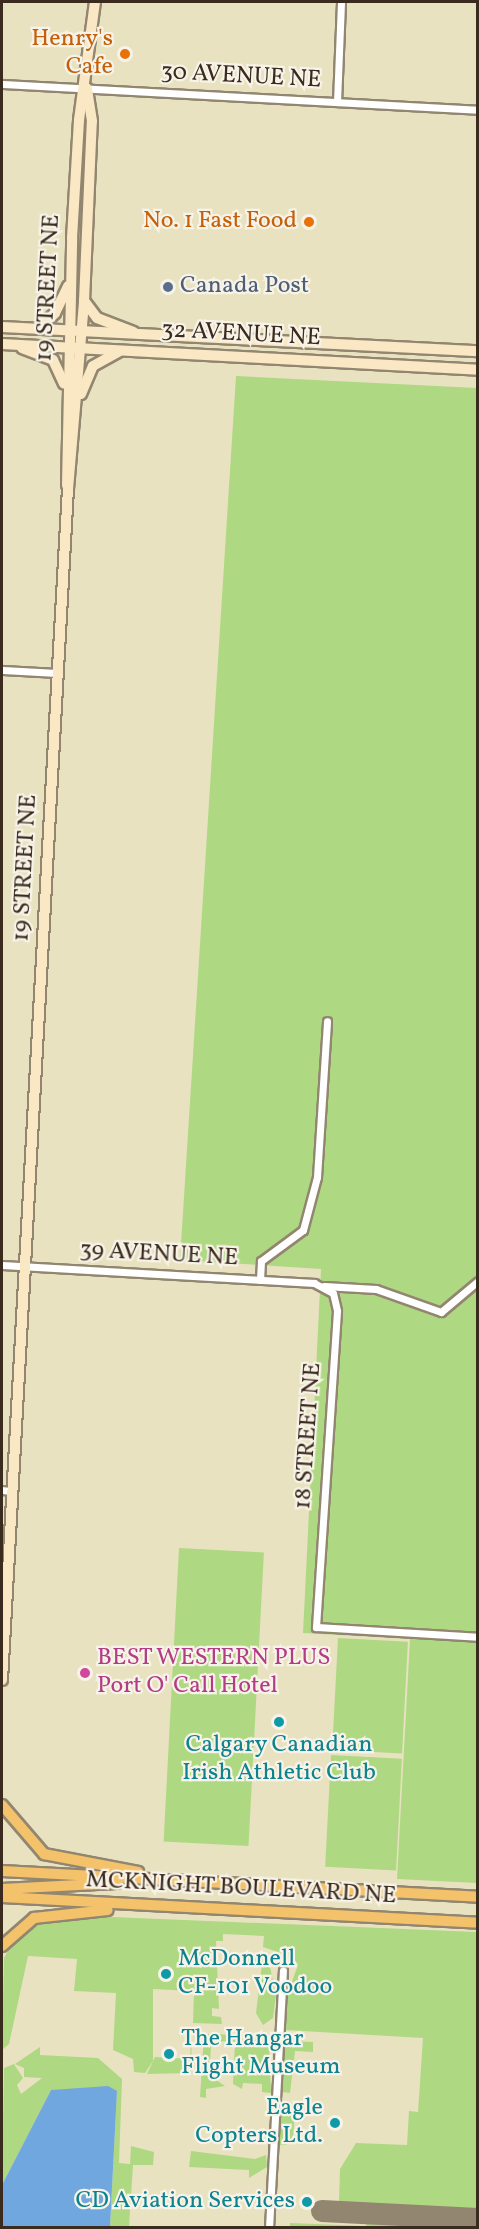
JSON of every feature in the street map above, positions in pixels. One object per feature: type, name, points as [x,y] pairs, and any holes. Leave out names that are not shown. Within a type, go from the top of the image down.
[{"type":"main road","points":[[2,1805],[25,1838],[44,1854],[197,1881]]},
{"type":"main road","name":"MCKNIGHT BOULEVARD NE","points":[[2,1871],[477,1897]]},
{"type":"main road","points":[[2,1889],[157,1879]]},
{"type":"main road","name":"MCKNIGHT BOULEVARD NE","points":[[2,1897],[477,1923]]},
{"type":"main road","points":[[2,1946],[22,1924],[52,1912],[207,1910]]},
{"type":"street","name":"19 STREET NE","points":[[68,489],[66,390],[70,280],[79,120],[87,88],[95,2]]},
{"type":"street","points":[[337,102],[341,2]]},
{"type":"street","name":"30 AVENUE NE","points":[[2,84],[477,111]]},
{"type":"street","name":"19 STREET NE","points":[[2,1680],[7,1490],[25,1267],[68,489],[79,400],[92,121],[87,88]]},
{"type":"street","points":[[38,329],[55,313],[70,280]]},
{"type":"street","points":[[84,300],[97,318],[138,335]]},
{"type":"street","name":"32 AVENUE NE","points":[[2,327],[477,351]]},
{"type":"street","points":[[6,344],[53,360],[66,390]]},
{"type":"street","name":"32 AVENUE NE","points":[[6,344],[477,370]]},
{"type":"street","points":[[79,400],[93,366],[123,350]]},
{"type":"street","points":[[2,670],[58,673]]},
{"type":"street","points":[[260,1280],[261,1261],[303,1230],[306,1220],[317,1177],[327,1021]]},
{"type":"street","name":"39 AVENUE NE","points":[[2,1265],[314,1283],[324,1286]]},
{"type":"street","points":[[324,1286],[376,1289],[441,1312],[477,1281]]},
{"type":"street","name":"18 STREET NE","points":[[324,1286],[333,1293],[337,1311],[315,1627],[474,1637]]},
{"type":"street","points":[[269,2228],[284,1970]]},
{"type":"green space","points":[[236,376],[477,388],[477,1883],[397,1879],[410,1639],[303,1633],[321,1269],[180,1260]]},
{"type":"green space","points":[[179,1548],[264,1552],[248,1846],[164,1842]]},
{"type":"green space","points":[[338,1638],[408,1642],[402,1754],[332,1750]]},
{"type":"green space","points":[[331,1755],[402,1759],[396,1871],[325,1867]]},
{"type":"green space","points":[[64,1915],[477,1932],[477,2211],[339,2202],[340,2169],[356,2143],[407,2145],[409,2111],[418,2112],[423,2038],[285,2030],[286,1998],[298,1965],[293,1957],[263,1947],[264,1936],[223,1934],[223,1941],[216,1941],[219,2009],[212,2008],[212,2016],[221,2017],[222,2024],[193,2023],[194,1991],[153,1989],[153,2061],[145,2073],[134,2072],[133,2059],[113,2050],[116,1993],[74,1991],[77,1959],[28,1956],[9,2044],[2,2050],[4,1958],[12,1943],[35,1922]]},
{"type":"green space","points":[[258,1952],[269,1962],[276,1995],[273,2018],[263,2025],[256,2013],[262,1964],[243,1963],[243,1957],[256,1958]]},
{"type":"green space","points":[[192,2029],[191,2073],[147,2074],[155,2057],[190,2059]]},
{"type":"green space","points":[[204,2034],[212,2034],[209,2075],[225,2086],[206,2089],[206,2098],[200,2097]]},
{"type":"green space","points":[[220,2034],[269,2042],[271,2093],[262,2092],[262,2084],[243,2083],[242,2089],[233,2084],[235,2042],[217,2041]]},
{"type":"green space","points":[[284,2041],[313,2042],[313,2052],[295,2051],[290,2093],[282,2092]]},
{"type":"green space","points":[[40,2047],[40,2055],[98,2058],[122,2079],[119,2163],[130,2164],[131,2146],[154,2152],[153,2165],[133,2165],[129,2227],[110,2227],[117,2091],[51,2090],[2,2185],[4,2068],[14,2064],[23,2078],[17,2085],[21,2094],[42,2078],[24,2077],[24,2068],[15,2064]]},
{"type":"green space","points":[[282,2105],[295,2109],[293,2141],[286,2145],[279,2145]]},
{"type":"green space","points":[[191,2151],[255,2159],[266,2155],[267,2167],[249,2178],[249,2170],[189,2167]]},
{"type":"green space","points":[[366,2220],[470,2227],[290,2227],[290,2223],[366,2226]]},
{"type":"water","points":[[108,2086],[117,2091],[110,2227],[2,2227],[2,2185],[51,2090]]},
{"type":"taxiway","points":[[322,2211],[478,2219]]},
{"type":"place","name":"Henry's Cafe","points":[[125,54]]},
{"type":"place","name":"No. 1 Fast Food","points":[[309,222]]},
{"type":"place","name":"Canada Post","points":[[168,287]]},
{"type":"place","name":"BEST WESTERN PLUS Port O' Call Hotel","points":[[85,1673]]},
{"type":"place","name":"Calgary Canadian Irish Athletic Club","points":[[279,1722]]},
{"type":"place","name":"McDonnell CF-101 Voodoo","points":[[166,1974]]},
{"type":"place","name":"The Hangar Flight Museum","points":[[169,2054]]},
{"type":"place","name":"Eagle Copters Ltd.","points":[[335,2123]]},
{"type":"place","name":"CD Aviation Services","points":[[307,2202]]}]
